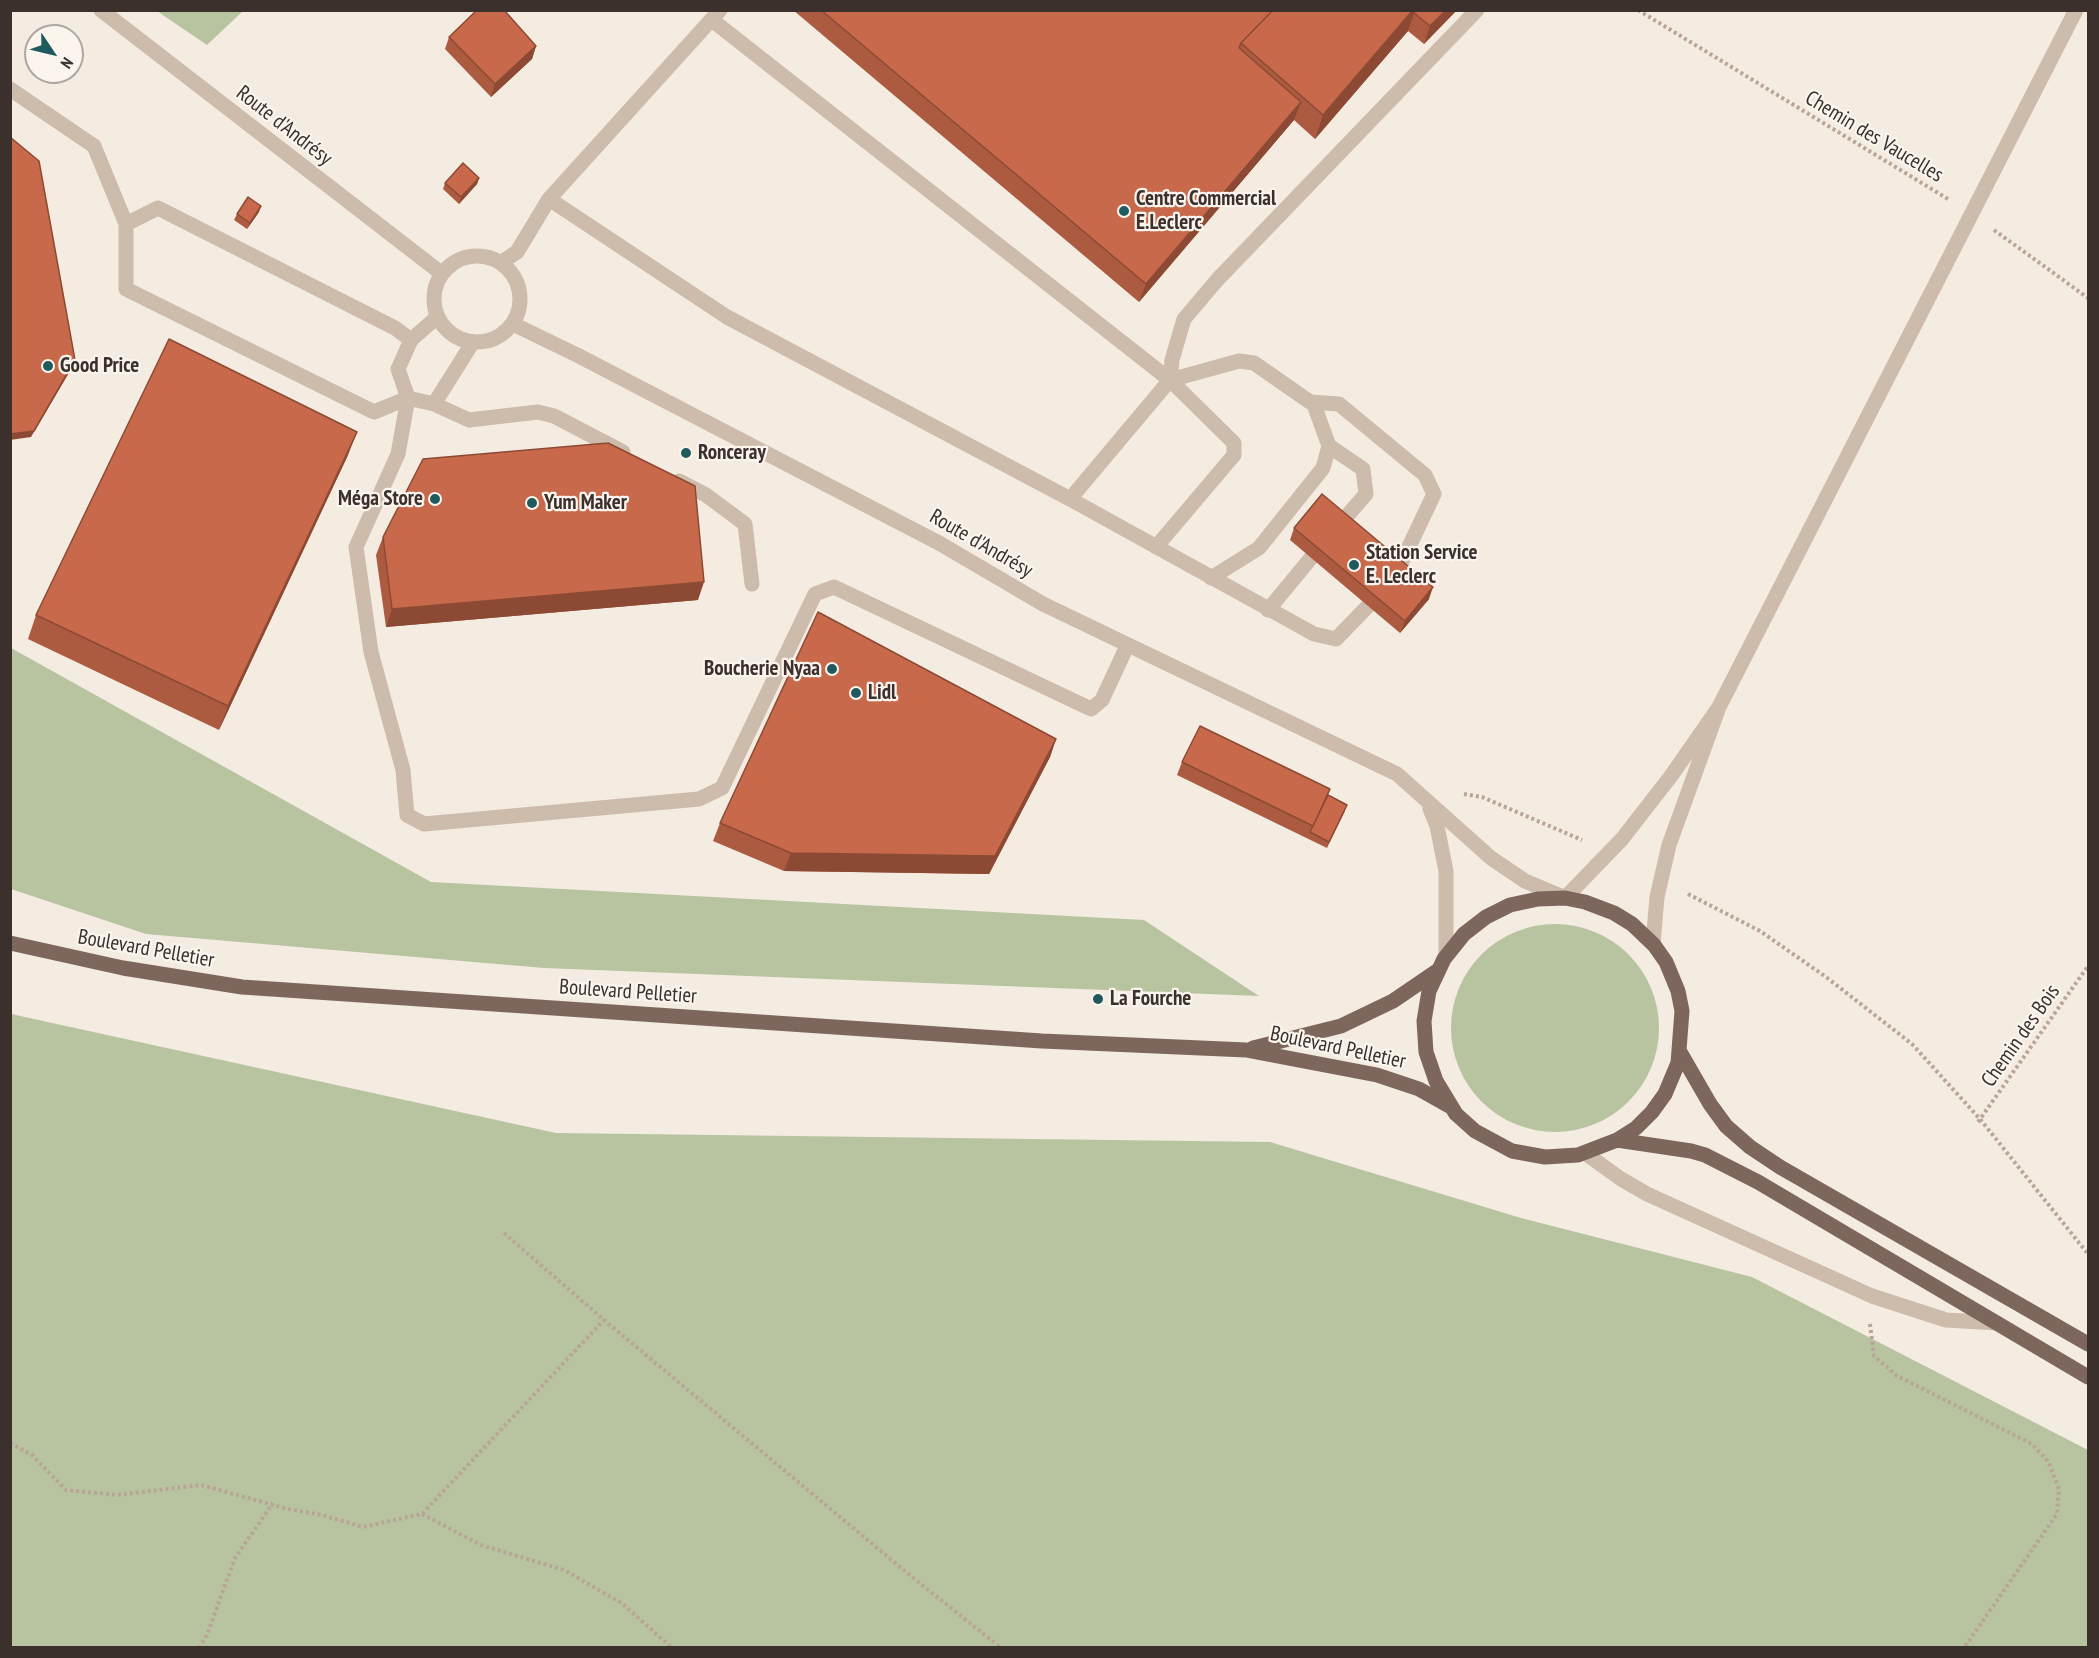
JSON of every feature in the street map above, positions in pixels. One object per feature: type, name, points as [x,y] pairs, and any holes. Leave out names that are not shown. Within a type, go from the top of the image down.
[{"type":"main road","points":[[1565,898],[1595,904],[1614,913],[1640,930],[1653,944],[1666,962],[1678,991],[1683,1022],[1680,1052],[1670,1084],[1659,1103],[1644,1120],[1617,1140],[1585,1153],[1545,1157],[1512,1151],[1482,1136],[1451,1107],[1431,1071],[1425,1042],[1427,1000],[1437,971],[1446,955],[1471,928],[1494,913],[1528,900],[1565,898]]},
{"type":"main road","name":"Boulevard Pelletier","points":[[10,943],[123,968],[242,987],[1018,1039],[1246,1050],[1377,1075],[1419,1089],[1451,1107]]},
{"type":"main road","name":"Boulevard Pelletier","points":[[1246,1050],[1341,1026],[1393,1001],[1437,971]]},
{"type":"main road","points":[[1680,1052],[1710,1104],[1726,1126],[1750,1147],[1780,1167],[2088,1344]]},
{"type":"main road","points":[[1617,1140],[1691,1151],[1721,1162],[2088,1377]]},
{"type":"street","name":"Route d'Andrésy","points":[[101,10],[441,273]]},
{"type":"street","points":[[1070,499],[1170,380],[1172,360],[1184,319],[1218,279],[1477,10]]},
{"type":"street","points":[[1653,944],[1658,897],[1669,844],[1719,707],[2076,10]]},
{"type":"street","points":[[502,262],[517,252],[549,199],[716,15],[1170,380],[1234,443],[1234,455],[1156,547]]},
{"type":"street","points":[[10,89],[94,146],[126,224],[126,289],[374,412],[408,398],[434,404],[470,420],[538,412],[554,416],[635,458]]},
{"type":"street","points":[[549,199],[727,317],[1070,499],[1314,634],[1336,639],[1368,606]]},
{"type":"street","points":[[126,224],[158,208],[395,328],[411,340]]},
{"type":"street","points":[[480,255],[502,262],[516,280],[521,303],[513,324],[495,339],[472,342],[451,334],[437,317],[433,295],[441,273],[458,259],[480,255]]},
{"type":"street","points":[[437,317],[411,340],[398,369],[408,398],[398,454],[356,547],[370,652],[403,770],[407,815],[424,824],[699,799],[722,788],[815,594],[834,587],[1091,709],[1102,700],[1128,646]]},
{"type":"street","name":"Route d'Andrésy","points":[[513,324],[578,355],[939,543],[1043,604],[1397,774],[1454,828],[1500,865],[1526,881],[1565,898]]},
{"type":"street","points":[[434,404],[472,342]]},
{"type":"street","points":[[1170,380],[1239,361],[1254,363],[1313,402],[1339,404],[1425,475],[1434,494],[1397,572]]},
{"type":"street","points":[[1211,578],[1259,548],[1323,468],[1329,446],[1313,402]]},
{"type":"street","points":[[1329,446],[1363,469],[1366,494],[1340,524]]},
{"type":"street","points":[[666,474],[706,495],[745,524],[752,584]]},
{"type":"street","points":[[1268,610],[1311,558]]},
{"type":"street","points":[[1565,898],[1622,839],[1671,776],[1719,707]]},
{"type":"street","name":"Route d'Andrésy","points":[[1426,801],[1437,826],[1446,871],[1446,955]]},
{"type":"street","points":[[1585,1153],[1620,1179],[1647,1194],[1872,1296],[1946,1320],[1997,1323]]},
{"type":"path","name":"Chemin des Vaucelles","points":[[1638,10],[1957,205]]},
{"type":"path","points":[[1986,224],[2088,298]]},
{"type":"path","points":[[1459,793],[1482,797],[1590,844]]},
{"type":"path","points":[[1686,893],[1760,931],[1826,977],[1912,1044],[1979,1120],[2088,1254]]},
{"type":"path","name":"Chemin des Bois","points":[[1979,1120],[2088,966]]},
{"type":"path","points":[[504,1233],[604,1320],[906,1572],[1001,1647]]},
{"type":"path","points":[[10,1443],[32,1455],[66,1490],[117,1495],[201,1485],[363,1527],[422,1514],[604,1320]]},
{"type":"path","points":[[1869,1330],[1874,1356],[1897,1376],[2032,1444],[2048,1461],[2059,1489],[2057,1514],[1964,1647]]},
{"type":"path","points":[[199,1647],[207,1635],[235,1558],[273,1503]]},
{"type":"path","points":[[422,1514],[481,1545],[564,1570],[623,1604],[672,1647]]},
{"type":"green space","points":[[157,11],[243,11],[207,45]]},
{"type":"green space","points":[[11,648],[431,882],[1144,920],[1259,996],[544,968],[146,934],[11,889]]},
{"type":"green space","points":[[1545,924],[1565,924],[1585,928],[1604,936],[1629,954],[1642,970],[1651,988],[1659,1018],[1655,1058],[1651,1068],[1642,1086],[1629,1102],[1613,1115],[1585,1128],[1565,1132],[1545,1132],[1525,1128],[1506,1120],[1489,1109],[1474,1094],[1455,1058],[1451,1038],[1451,1018],[1455,998],[1463,979],[1474,962],[1489,947],[1525,928]]},
{"type":"green space","points":[[11,1014],[556,1133],[1270,1142],[1521,1218],[1752,1277],[2088,1450],[2088,1647],[11,1647]]},
{"type":"building","points":[[477,10],[504,10],[536,46],[495,84],[449,37]]},
{"type":"building","name":"Centre Commercial E.Leclerc","points":[[821,10],[1273,10],[1241,43],[1239,48],[1301,102],[1146,284]]},
{"type":"building","points":[[1273,10],[1413,10],[1323,115],[1241,43]]},
{"type":"building","points":[[1415,10],[1446,10],[1430,26],[1414,13]]},
{"type":"building","points":[[10,137],[39,161],[75,360],[34,431],[10,434]]},
{"type":"building","points":[[463,163],[479,178],[461,197],[445,183]]},
{"type":"building","points":[[248,197],[261,206],[250,223],[237,214]]},
{"type":"building","points":[[169,339],[357,432],[228,706],[36,615]]},
{"type":"building","points":[[608,443],[695,486],[704,582],[392,609],[383,537],[423,459]]},
{"type":"building","name":"Station Service E. Leclerc","points":[[1322,494],[1433,587],[1405,621],[1294,528]]},
{"type":"building","name":"Lidl","points":[[818,612],[1056,739],[995,856],[791,853],[720,823]]},
{"type":"building","points":[[1200,726],[1330,789],[1313,826],[1182,762]]},
{"type":"building","points":[[1328,795],[1347,805],[1329,842],[1310,832]]},
{"type":"place","name":"Centre Commercial E.Leclerc","points":[[1124,211]]},
{"type":"place","name":"Good Price","points":[[48,366]]},
{"type":"place","name":"Ronceray","points":[[686,453]]},
{"type":"place","name":"Méga Store","points":[[435,499]]},
{"type":"place","name":"Yum Maker","points":[[532,503]]},
{"type":"place","name":"Station Service E. Leclerc","points":[[1354,565]]},
{"type":"place","name":"Boucherie Nyaa","points":[[832,669]]},
{"type":"place","name":"Lidl","points":[[856,693]]},
{"type":"place","name":"La Fourche","points":[[1098,999]]}]
